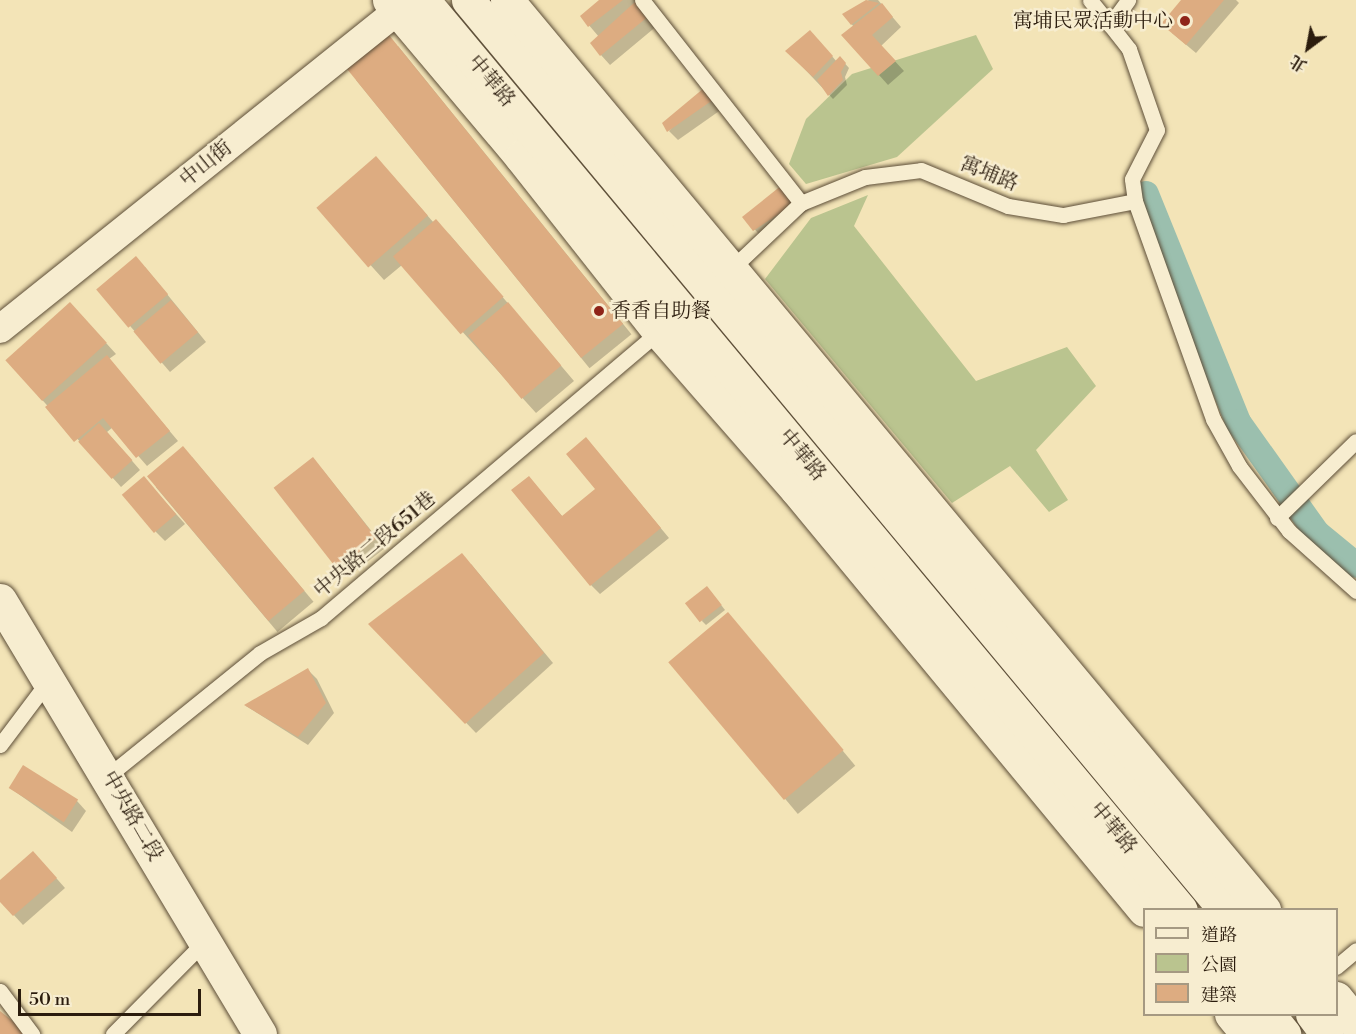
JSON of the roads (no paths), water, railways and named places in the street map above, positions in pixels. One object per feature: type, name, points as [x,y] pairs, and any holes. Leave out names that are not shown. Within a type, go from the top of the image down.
[{"type":"main road","name":"中華路","points":[[468,0],[695,301],[1180,908]]},
{"type":"main road","name":"中華路","points":[[507,0],[695,301],[796,489],[1143,909]]},
{"type":"main road","name":"中華路","points":[[405,3],[521,157],[695,301],[1262,908]]},
{"type":"main road","name":"中華路","points":[[695,301],[1224,908]]},
{"type":"main road","name":"中央路二段","points":[[0,600],[108,775],[260,1034]]},
{"type":"main road","points":[[1338,1000],[1356,1023]]},
{"type":"main road","points":[[1238,1016],[1270,1026]]},
{"type":"main road","points":[[1314,1016],[1327,1034]]},
{"type":"street","name":"中山街","points":[[0,329],[405,3]]},
{"type":"lane","points":[[642,0],[801,202]]},
{"type":"lane","points":[[1090,0],[1130,49],[1157,130],[1132,179],[1135,201],[1213,419],[1239,466],[1277,518],[1356,591]]},
{"type":"lane","points":[[1110,25],[1128,0]]},
{"type":"lane","name":"寓埔路","points":[[695,301],[801,202],[865,177],[921,170],[1008,206],[1063,215],[1135,201]]},
{"type":"lane","name":"中央路二段651巷","points":[[108,775],[260,653],[321,618],[695,301]]},
{"type":"lane","points":[[1277,518],[1310,482],[1356,441]]},
{"type":"lane","points":[[0,745],[49,680]]},
{"type":"lane","points":[[112,1034],[204,942]]},
{"type":"lane","points":[[1338,965],[1356,950]]},
{"type":"lane","points":[[0,991],[32,1034]]},
{"type":"waterway","points":[[1146,194],[1238,422],[1317,533],[1356,565]]},
{"type":"place","name":"寓埔民眾活動中心","points":[[1185,21]]},
{"type":"place","name":"香香自助餐","points":[[599,311]]}]
